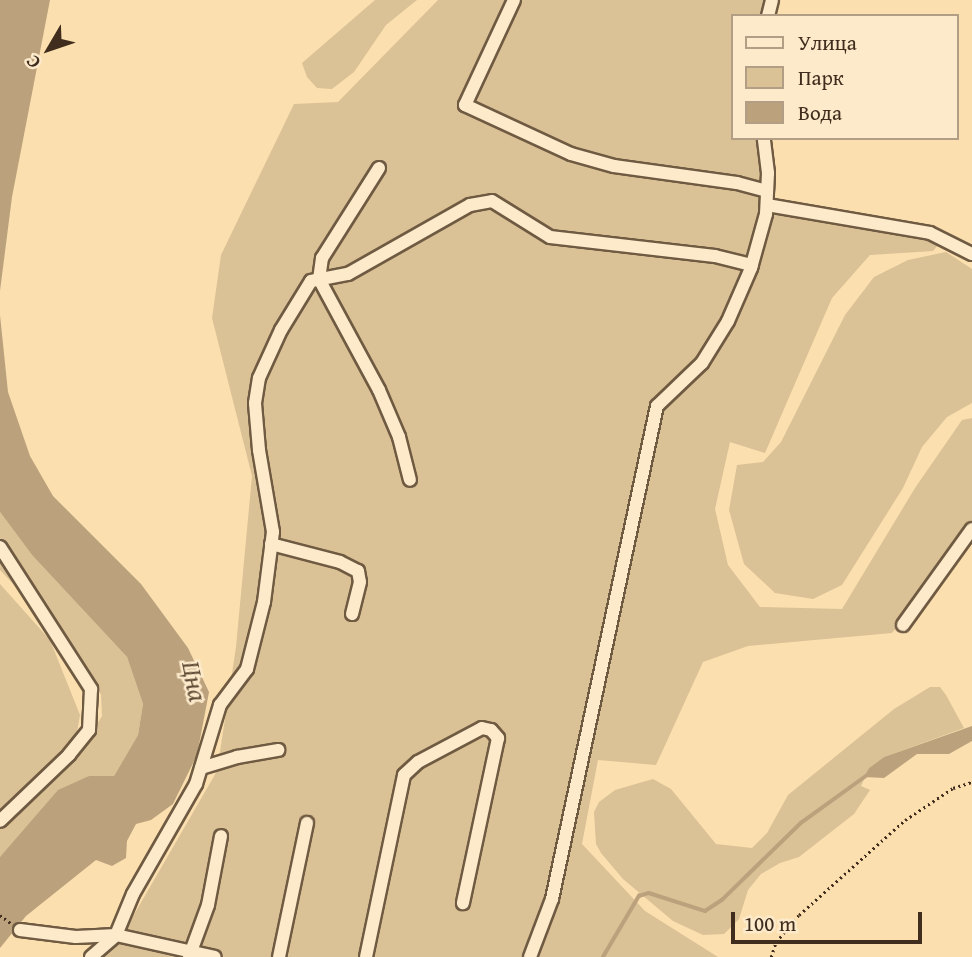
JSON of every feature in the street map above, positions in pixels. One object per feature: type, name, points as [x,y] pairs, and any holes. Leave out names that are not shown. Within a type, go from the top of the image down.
[{"type":"lane","points":[[514,0],[465,105],[571,154],[614,166],[737,183],[767,191]]},
{"type":"lane","points":[[530,957],[552,899],[657,406],[702,363],[728,321],[752,265],[766,205],[764,140]]},
{"type":"lane","points":[[379,168],[322,258],[319,279],[379,390],[399,437],[410,480]]},
{"type":"lane","points":[[90,957],[116,935],[133,894],[196,784],[220,705],[247,669],[264,601],[273,531],[256,415],[259,378],[281,330],[311,281],[348,274],[470,205],[492,201],[510,209],[530,228],[551,237],[715,256],[752,265]]},
{"type":"lane","points":[[766,205],[930,233],[972,254]]},
{"type":"lane","points":[[903,625],[972,530]]},
{"type":"lane","points":[[271,544],[340,562],[358,571],[360,582],[352,614]]},
{"type":"lane","points":[[0,547],[91,689],[89,730],[69,755],[0,821]]},
{"type":"lane","points":[[366,957],[404,775],[418,762],[482,728],[491,730],[498,737],[463,903]]},
{"type":"lane","points":[[201,768],[237,757],[278,750]]},
{"type":"lane","points":[[279,957],[307,823]]},
{"type":"lane","points":[[190,954],[208,905],[221,836]]},
{"type":"lane","points":[[20,930],[76,937],[116,935],[190,954],[215,957]]},
{"type":"path","points":[[771,957],[776,942],[799,915],[905,820],[953,788],[972,782]]},
{"type":"green space","points":[[375,0],[417,0],[386,25],[354,72],[332,89],[317,88],[307,77],[302,63]]},
{"type":"green space","points":[[438,0],[778,0],[775,14],[730,14],[730,140],[769,140],[775,200],[948,233],[933,251],[870,255],[832,298],[765,453],[730,442],[715,509],[728,565],[760,607],[842,609],[915,488],[962,420],[972,418],[972,532],[892,633],[748,646],[703,662],[656,765],[598,760],[582,844],[645,911],[718,957],[103,957],[117,944],[217,771],[236,647],[252,476],[212,318],[221,255],[294,104],[338,102]]},
{"type":"green space","points":[[946,252],[972,269],[972,403],[947,417],[922,447],[903,488],[842,585],[813,599],[775,593],[744,564],[729,510],[737,465],[763,462],[781,442],[845,315],[874,277],[908,260]]},
{"type":"green space","points":[[0,512],[32,555],[127,657],[143,704],[138,735],[114,776],[89,776],[0,857],[0,825],[85,744],[102,716],[101,695],[79,654],[0,570]]},
{"type":"green space","points":[[0,584],[50,640],[80,715],[76,738],[67,750],[0,812]]},
{"type":"green space","points":[[930,687],[940,687],[964,728],[884,757],[869,768],[861,786],[870,790],[854,814],[799,857],[780,863],[761,874],[748,890],[739,919],[724,934],[703,935],[673,921],[623,879],[596,844],[594,812],[599,802],[615,790],[653,779],[671,789],[716,844],[752,848],[767,833],[788,795],[894,709]]},
{"type":"water","points":[[0,0],[50,0],[12,197],[0,291]]},
{"type":"water","name":"Цна","points":[[0,315],[8,392],[30,456],[53,496],[141,584],[188,648],[209,692],[197,755],[173,804],[151,820],[136,824],[127,841],[126,858],[112,866],[96,860],[26,916],[0,948],[0,857],[58,790],[89,776],[114,776],[138,735],[143,704],[127,657],[32,555],[0,512]]},
{"type":"water","points":[[972,726],[972,741],[949,754],[917,754],[884,778],[864,777],[869,768],[884,757]]},
{"type":"waterway","points":[[603,957],[639,896],[649,893],[705,911],[722,900],[801,823],[866,776]]}]
